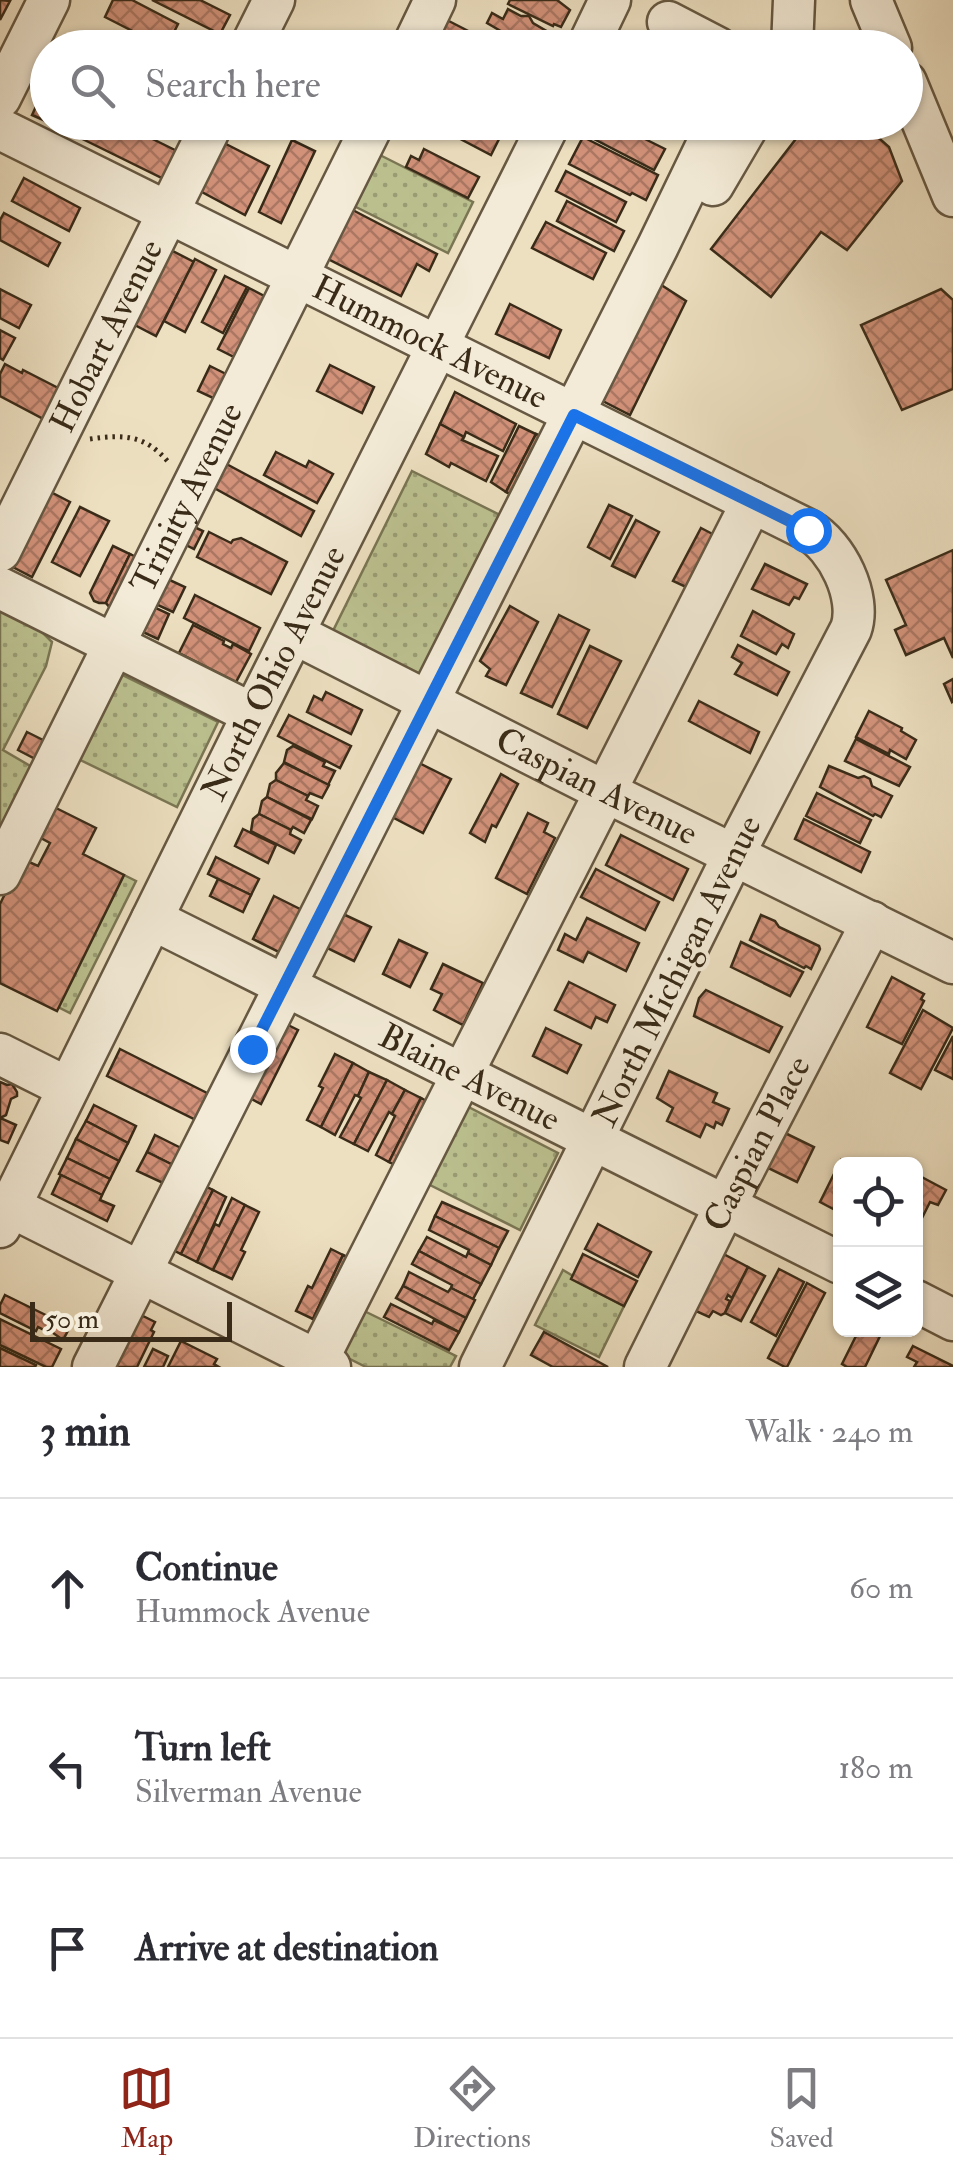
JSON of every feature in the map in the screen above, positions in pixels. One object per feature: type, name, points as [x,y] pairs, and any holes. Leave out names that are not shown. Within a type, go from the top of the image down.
[{"type":"street","points":[[34,30],[49,0]]},
{"type":"street","points":[[259,30],[274,0]]},
{"type":"street","points":[[421,30],[436,0]]},
{"type":"street","points":[[596,30],[610,0]]},
{"type":"street","points":[[793,30],[794,0]]},
{"type":"street","points":[[871,0],[884,30]]},
{"type":"street","points":[[668,22],[683,30]]},
{"type":"street","points":[[0,98],[30,38]]},
{"type":"street","points":[[923,123],[953,196]]},
{"type":"street","name":"Hummock Avenue","points":[[0,128],[816,534],[832,550],[843,573]]},
{"type":"street","name":"Hobart Avenue","points":[[0,550],[204,140]]},
{"type":"street","name":"Trinity Avenue","points":[[0,874],[365,140]]},
{"type":"street","name":"North Ohio Avenue","points":[[5,1217],[541,140]]},
{"type":"street","points":[[93,1367],[713,140]]},
{"type":"street","points":[[685,231],[719,140]]},
{"type":"street","points":[[5,1217],[140,1272],[320,1365],[752,502]]},
{"type":"street","name":"North Michigan Avenue","points":[[480,1367],[850,629],[854,611],[843,573]]},
{"type":"street","points":[[0,588],[253,714]]},
{"type":"street","name":"Caspian Avenue","points":[[294,634],[953,963]]},
{"type":"street","name":"Blaine Avenue","points":[[152,919],[833,1260]]},
{"type":"street","name":"Caspian Place","points":[[644,1367],[872,922]]},
{"type":"street","points":[[0,1054],[68,1088]]},
{"type":"street","points":[[923,1305],[953,1320]]},
{"type":"path","points":[[50,451],[93,438],[124,436],[142,440],[164,456],[182,478],[188,496]]},
{"type":"green space","points":[[370,150],[473,202],[448,253],[344,201]]},
{"type":"green space","points":[[412,471],[506,518],[424,683],[330,637]]},
{"type":"green space","points":[[0,610],[35,625],[52,642],[46,666],[3,750],[32,767],[0,858]]},
{"type":"green space","points":[[112,670],[218,722],[177,807],[70,755]]},
{"type":"green space","points":[[124,875],[136,881],[70,1013],[58,1007]]},
{"type":"green space","points":[[455,1100],[558,1153],[520,1230],[416,1178]]},
{"type":"green space","points":[[563,1270],[572,1279],[624,1306],[599,1357],[535,1325]]},
{"type":"green space","points":[[352,1305],[456,1356],[450,1367],[366,1367],[338,1353]]},
{"type":"building","points":[[0,0],[10,1],[0,20]]},
{"type":"building","points":[[113,0],[132,0],[178,24],[175,30],[131,30],[105,17]]},
{"type":"building","points":[[152,0],[200,0],[230,15],[222,30],[212,30]]},
{"type":"building","points":[[510,0],[557,0],[570,10],[561,27],[553,26],[508,4]]},
{"type":"building","points":[[508,9],[529,16],[545,30],[499,30],[487,23],[492,13],[503,19]]},
{"type":"building","points":[[443,18],[466,30],[437,30]]},
{"type":"building","points":[[85,140],[155,140],[183,154],[170,182]]},
{"type":"building","points":[[292,140],[315,151],[281,223],[259,212]]},
{"type":"building","points":[[462,140],[498,140],[491,155]]},
{"type":"building","points":[[581,140],[589,140],[658,175],[646,200],[569,164]]},
{"type":"building","points":[[596,140],[647,140],[665,149],[654,170]]},
{"type":"building","points":[[795,140],[881,140],[889,147],[902,181],[847,250],[821,232],[771,297],[711,249]]},
{"type":"building","points":[[224,143],[269,166],[245,215],[200,191]]},
{"type":"building","points":[[424,149],[479,177],[468,198],[406,167],[411,156],[419,160]]},
{"type":"building","points":[[566,171],[626,202],[616,222],[556,191]]},
{"type":"building","points":[[24,178],[80,208],[69,231],[12,201]]},
{"type":"building","points":[[567,201],[624,231],[614,251],[557,221]]},
{"type":"building","points":[[345,206],[437,254],[429,271],[417,264],[401,296],[320,255]]},
{"type":"building","points":[[4,213],[60,243],[48,266],[0,240]]},
{"type":"building","points":[[546,222],[606,253],[593,279],[532,248]]},
{"type":"building","points":[[165,247],[194,262],[156,336],[129,322]]},
{"type":"building","points":[[195,259],[216,270],[185,332],[164,321]]},
{"type":"building","points":[[225,276],[247,287],[223,333],[202,322]]},
{"type":"building","points":[[649,277],[686,301],[630,415],[591,395]]},
{"type":"building","points":[[249,288],[270,299],[240,360],[218,349]]},
{"type":"building","points":[[0,289],[31,305],[19,328],[0,318]]},
{"type":"building","points":[[941,289],[953,300],[953,389],[902,410],[861,325]]},
{"type":"building","points":[[510,304],[561,330],[549,358],[496,334]]},
{"type":"building","points":[[0,330],[15,338],[3,360],[0,358]]},
{"type":"building","points":[[5,364],[66,392],[51,423],[0,396],[0,374]]},
{"type":"building","points":[[330,365],[374,387],[362,413],[317,391]]},
{"type":"building","points":[[210,366],[238,380],[226,404],[198,391]]},
{"type":"building","points":[[455,392],[516,424],[503,451],[440,424]]},
{"type":"building","points":[[440,424],[464,437],[462,440],[498,456],[486,481],[426,454]]},
{"type":"building","points":[[519,426],[536,434],[506,492],[491,482]]},
{"type":"building","points":[[536,434],[555,443],[524,501],[506,492]]},
{"type":"building","points":[[276,452],[306,467],[309,461],[333,474],[317,503],[264,475]]},
{"type":"building","points":[[219,460],[314,511],[301,536],[207,484]]},
{"type":"building","points":[[45,489],[70,502],[32,577],[7,564]]},
{"type":"building","points":[[609,505],[632,516],[610,559],[588,547]]},
{"type":"building","points":[[80,507],[109,521],[80,576],[52,562]]},
{"type":"building","points":[[636,520],[659,532],[635,577],[612,566]]},
{"type":"building","points":[[188,524],[203,531],[194,549],[180,542]]},
{"type":"building","points":[[701,528],[724,540],[699,593],[673,581]]},
{"type":"building","points":[[209,532],[231,543],[241,538],[287,562],[271,594],[197,557]]},
{"type":"building","points":[[113,546],[130,554],[106,603],[99,603],[90,593]]},
{"type":"building","points":[[953,550],[953,658],[944,638],[906,655],[895,630],[906,625],[886,580]]},
{"type":"building","points":[[130,554],[148,563],[111,609],[106,603]]},
{"type":"building","points":[[765,564],[807,584],[799,599],[794,597],[789,605],[752,589]]},
{"type":"building","points":[[161,576],[185,587],[173,612],[149,601]]},
{"type":"building","points":[[195,595],[260,628],[249,651],[184,618]]},
{"type":"building","points":[[145,603],[169,614],[158,639],[134,628]]},
{"type":"building","points":[[510,606],[538,622],[506,685],[486,676],[490,669],[480,661]]},
{"type":"building","points":[[753,611],[794,634],[788,648],[782,644],[776,654],[741,636]]},
{"type":"building","points":[[559,615],[589,630],[552,707],[521,693]]},
{"type":"building","points":[[193,625],[231,648],[233,644],[251,654],[236,682],[179,653]]},
{"type":"building","points":[[738,645],[789,672],[777,695],[735,674],[742,663],[732,657]]},
{"type":"building","points":[[590,646],[621,661],[587,728],[558,714]]},
{"type":"building","points":[[953,679],[953,701],[952,702],[944,684]]},
{"type":"building","points":[[326,692],[362,710],[351,734],[307,712],[314,696],[322,700]]},
{"type":"building","points":[[699,701],[759,732],[750,753],[689,721]]},
{"type":"building","points":[[869,711],[916,740],[906,759],[856,737]]},
{"type":"building","points":[[289,715],[351,746],[340,768],[278,736]]},
{"type":"building","points":[[27,732],[55,746],[45,764],[18,750]]},
{"type":"building","points":[[856,739],[910,767],[899,786],[845,761]]},
{"type":"building","points":[[293,746],[335,771],[328,785],[284,762],[287,750]]},
{"type":"building","points":[[284,763],[329,785],[322,798],[310,793],[308,796],[276,780]]},
{"type":"building","points":[[419,763],[451,779],[423,833],[392,817]]},
{"type":"building","points":[[829,766],[858,778],[864,776],[872,786],[892,796],[881,817],[820,787]]},
{"type":"building","points":[[501,774],[518,784],[485,842],[470,833]]},
{"type":"building","points":[[276,780],[308,796],[306,800],[318,806],[312,819],[267,797],[270,784]]},
{"type":"building","points":[[817,793],[871,820],[860,843],[806,816]]},
{"type":"building","points":[[267,797],[311,820],[304,833],[259,814]]},
{"type":"building","points":[[54,807],[96,828],[83,854],[124,875],[57,1011],[0,983],[0,904],[22,859],[38,866],[50,843],[39,837]]},
{"type":"building","points":[[528,813],[548,823],[544,832],[555,838],[527,894],[496,878]]},
{"type":"building","points":[[259,814],[291,830],[290,834],[301,840],[294,853],[251,831],[253,819]]},
{"type":"building","points":[[804,819],[870,852],[861,872],[795,839]]},
{"type":"building","points":[[243,829],[276,845],[268,863],[235,846]]},
{"type":"building","points":[[621,835],[688,869],[673,900],[606,865]]},
{"type":"building","points":[[216,857],[259,879],[251,895],[208,874]]},
{"type":"building","points":[[596,869],[659,902],[645,930],[581,897]]},
{"type":"building","points":[[218,879],[251,895],[243,912],[210,896]]},
{"type":"building","points":[[274,896],[310,914],[289,957],[253,939]]},
{"type":"building","points":[[343,914],[371,927],[354,961],[327,948]]},
{"type":"building","points":[[761,915],[819,946],[811,969],[750,940]]},
{"type":"building","points":[[587,918],[639,943],[626,971],[588,952],[583,962],[558,950],[565,934],[576,940]]},
{"type":"building","points":[[399,940],[427,953],[410,987],[383,974]]},
{"type":"building","points":[[741,942],[803,972],[790,996],[731,967]]},
{"type":"building","points":[[443,964],[483,983],[463,1025],[434,1010],[442,994],[431,989]]},
{"type":"building","points":[[892,977],[924,994],[902,1044],[867,1027]]},
{"type":"building","points":[[569,982],[615,1005],[607,1022],[596,1017],[591,1028],[555,1010]]},
{"type":"building","points":[[706,990],[782,1027],[769,1052],[694,1016],[699,998]]},
{"type":"building","points":[[923,1010],[953,1028],[921,1089],[890,1073]]},
{"type":"building","points":[[274,1018],[298,1030],[261,1104],[236,1091]]},
{"type":"building","points":[[546,1028],[581,1045],[567,1073],[533,1056]]},
{"type":"building","points":[[953,1036],[953,1079],[935,1070]]},
{"type":"building","points":[[120,1049],[209,1094],[196,1120],[107,1076]]},
{"type":"building","points":[[335,1054],[353,1063],[321,1127],[307,1120]]},
{"type":"building","points":[[353,1063],[369,1072],[335,1135],[321,1127]]},
{"type":"building","points":[[669,1071],[717,1093],[713,1102],[729,1109],[722,1125],[716,1122],[714,1128],[706,1124],[700,1137],[667,1121],[673,1108],[657,1098]]},
{"type":"building","points":[[369,1072],[387,1080],[354,1144],[340,1137],[361,1098],[358,1096]]},
{"type":"building","points":[[387,1080],[405,1090],[368,1151],[354,1144]]},
{"type":"building","points":[[0,1082],[12,1084],[17,1096],[0,1118]]},
{"type":"building","points":[[405,1090],[421,1098],[389,1162],[376,1155]]},
{"type":"building","points":[[421,1098],[440,1108],[403,1169],[389,1162]]},
{"type":"building","points":[[94,1105],[136,1126],[128,1143],[86,1121]]},
{"type":"building","points":[[0,1118],[16,1125],[8,1143],[0,1140]]},
{"type":"building","points":[[86,1121],[128,1143],[119,1161],[76,1139]]},
{"type":"building","points":[[785,1133],[814,1147],[797,1182],[768,1168]]},
{"type":"building","points":[[155,1135],[191,1153],[183,1170],[147,1152]]},
{"type":"building","points":[[76,1139],[119,1161],[110,1179],[67,1158]]},
{"type":"building","points":[[147,1152],[183,1170],[174,1188],[137,1171]]},
{"type":"building","points":[[67,1158],[110,1179],[102,1195],[59,1174]]},
{"type":"building","points":[[61,1175],[102,1195],[100,1200],[114,1206],[107,1221],[52,1194]]},
{"type":"building","points":[[833,1176],[833,1209],[820,1202]]},
{"type":"building","points":[[923,1178],[946,1190],[938,1205],[930,1202],[923,1216]]},
{"type":"building","points":[[199,1183],[213,1190],[181,1254],[163,1245]]},
{"type":"building","points":[[213,1190],[226,1197],[197,1262],[181,1254]]},
{"type":"building","points":[[232,1198],[245,1205],[213,1270],[197,1262]]},
{"type":"building","points":[[442,1202],[508,1231],[499,1248],[435,1216]]},
{"type":"building","points":[[245,1205],[259,1212],[232,1279],[213,1270]]},
{"type":"building","points":[[435,1216],[499,1248],[491,1265],[429,1230]]},
{"type":"building","points":[[598,1224],[651,1252],[638,1277],[585,1249]]},
{"type":"building","points":[[427,1237],[491,1265],[481,1284],[419,1251]]},
{"type":"building","points":[[331,1249],[343,1255],[313,1319],[296,1311]]},
{"type":"building","points":[[716,1250],[748,1267],[732,1298],[728,1295],[726,1299],[730,1301],[725,1313],[713,1311],[709,1317],[687,1307]]},
{"type":"building","points":[[419,1251],[481,1284],[473,1299],[412,1264]]},
{"type":"building","points":[[583,1254],[637,1281],[624,1306],[571,1279]]},
{"type":"building","points":[[343,1255],[358,1262],[331,1328],[313,1319]]},
{"type":"building","points":[[748,1267],[765,1276],[741,1321],[725,1313]]},
{"type":"building","points":[[779,1269],[804,1282],[776,1336],[751,1322]]},
{"type":"building","points":[[409,1272],[448,1292],[451,1288],[475,1300],[466,1318],[403,1286]]},
{"type":"building","points":[[807,1283],[825,1293],[785,1367],[768,1358]]},
{"type":"building","points":[[403,1286],[466,1318],[459,1332],[396,1298]]},
{"type":"building","points":[[5,1295],[70,1327],[63,1340],[49,1330],[38,1327],[36,1331],[0,1313]]},
{"type":"building","points":[[391,1304],[459,1332],[449,1350],[384,1317]]},
{"type":"building","points":[[129,1309],[155,1322],[151,1330],[154,1332],[137,1367],[108,1367]]},
{"type":"building","points":[[0,1319],[61,1349],[52,1367],[0,1345]]},
{"type":"building","points":[[544,1332],[608,1367],[553,1367],[531,1355]]},
{"type":"building","points":[[856,1337],[880,1337],[865,1367],[842,1364]]},
{"type":"building","points":[[181,1341],[217,1359],[214,1364],[219,1367],[168,1367]]},
{"type":"building","points":[[913,1346],[953,1367],[914,1367],[917,1362],[907,1357]]},
{"type":"building","points":[[0,1348],[36,1365],[35,1367],[0,1367]]},
{"type":"building","points":[[153,1349],[168,1356],[163,1367],[144,1367]]},
{"type":"route","points":[[252,1049],[574,415],[808,530]]}]
